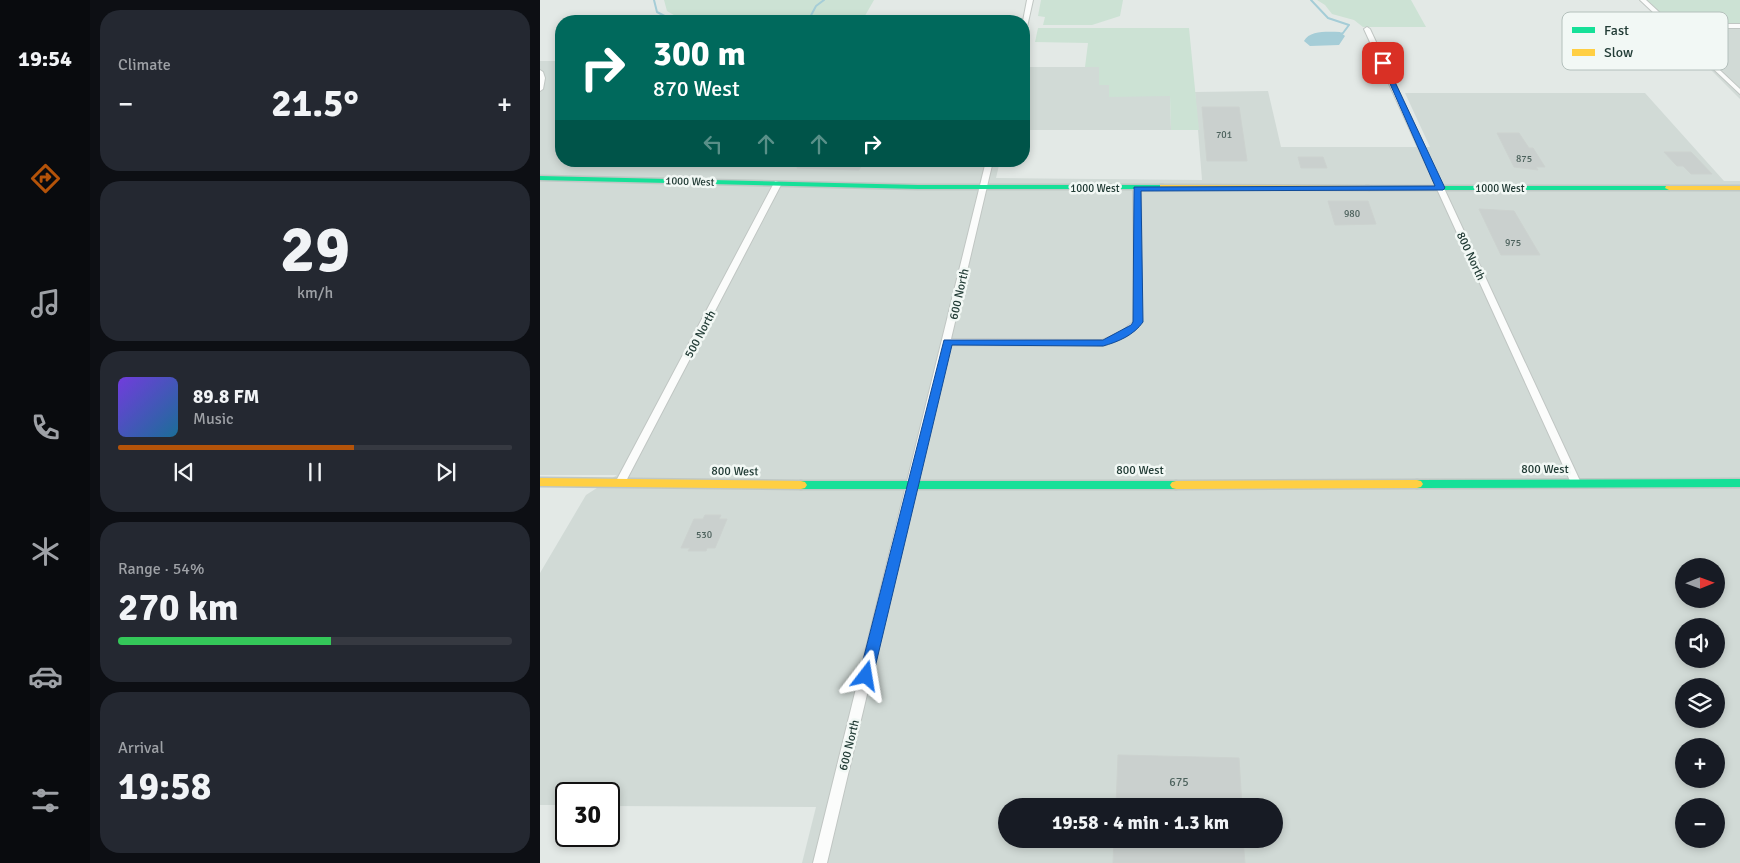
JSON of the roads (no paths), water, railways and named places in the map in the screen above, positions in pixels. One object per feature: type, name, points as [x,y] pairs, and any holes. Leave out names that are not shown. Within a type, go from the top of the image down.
[{"type":"main road","name":"1000 West","points":[[540,178],[984,187],[1740,188]]},
{"type":"main road","name":"800 West","points":[[540,482],[913,485],[1740,483]]},
{"type":"street","points":[[1027,15],[1030,0]]},
{"type":"street","points":[[1643,0],[1656,12]]},
{"type":"street","name":"800 North","points":[[1367,29],[1576,483]]},
{"type":"street","points":[[1716,70],[1740,92]]},
{"type":"street","points":[[540,72],[542,78],[540,89]]},
{"type":"street","name":"600 North","points":[[820,863],[989,167]]},
{"type":"street","name":"500 North","points":[[620,484],[778,183]]},
{"type":"street","points":[[947,342],[1103,343],[1124,334],[1138,322],[1137,188]]},
{"type":"water","points":[[1340,32],[1345,36],[1339,45],[1310,46],[1304,41],[1315,33]]},
{"type":"waterway","points":[[654,0],[657,12],[663,15]]},
{"type":"waterway","points":[[811,15],[816,6],[824,0]]},
{"type":"waterway","points":[[1311,0],[1328,18],[1349,25],[1343,33],[1338,35]]}]
